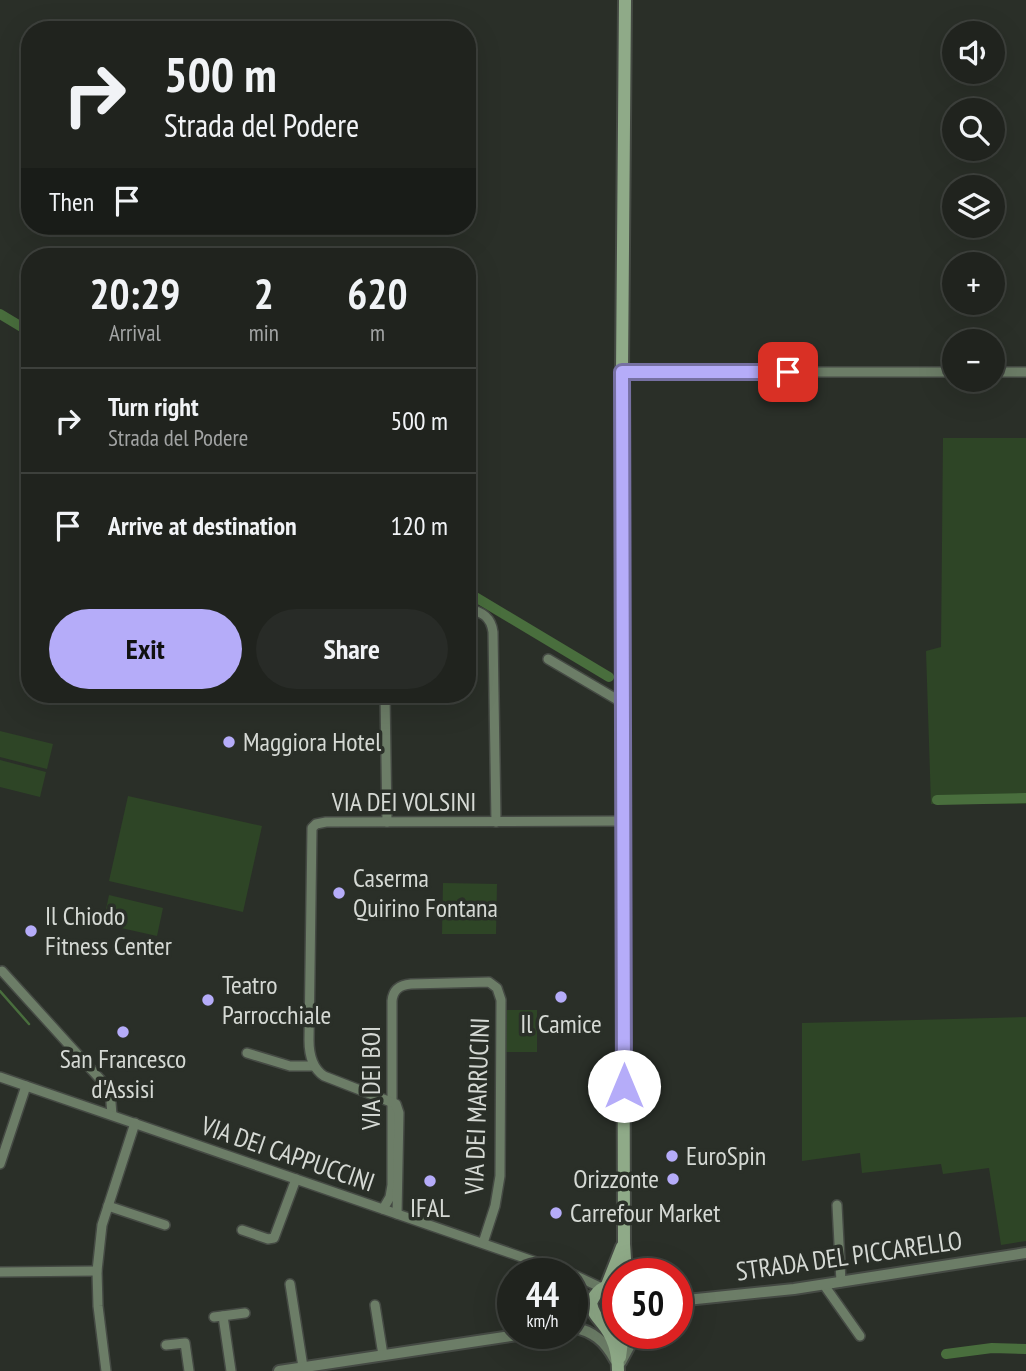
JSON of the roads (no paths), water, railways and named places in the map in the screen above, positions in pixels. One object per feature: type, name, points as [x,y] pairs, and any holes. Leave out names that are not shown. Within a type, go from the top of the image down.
[{"type":"main road","points":[[625,0],[622,372],[626,1258]]},
{"type":"main road","points":[[619,1258],[624,1244]]},
{"type":"main road","points":[[602,1289],[591,1303],[594,1314],[617,1352],[618,1370]]},
{"type":"main road","points":[[618,1370],[622,1349]]},
{"type":"street","points":[[622,372],[942,372]]},
{"type":"street","points":[[1005,372],[1026,372]]},
{"type":"street","points":[[476,612],[484,614],[491,621],[494,632],[496,822]]},
{"type":"street","points":[[548,659],[623,703]]},
{"type":"street","points":[[385,703],[387,822]]},
{"type":"street","name":"VIA DEI VOLSINI","points":[[314,1066],[309,1040],[312,828],[321,823],[623,821]]},
{"type":"street","points":[[2,971],[110,1090],[112,1115]]},
{"type":"street","name":"VIA DEI MARRUCINI","points":[[397,989],[411,984],[485,982],[495,985],[500,993],[500,1176],[495,1206],[483,1243]]},
{"type":"street","name":"VIA DEI BOI","points":[[397,989],[392,1001],[397,1214]]},
{"type":"street","points":[[247,1053],[290,1066],[314,1066],[324,1076],[395,1104]]},
{"type":"street","name":"VIA DEI CAPPUCCINI","points":[[0,1077],[523,1258]]},
{"type":"street","points":[[0,1164],[26,1086]]},
{"type":"street","name":"VIA DEI BOI","points":[[383,1209],[391,1190],[395,1104]]},
{"type":"street","points":[[106,1371],[98,1306],[97,1271],[102,1225],[135,1123]]},
{"type":"street","points":[[243,1230],[274,1238],[296,1179]]},
{"type":"street","points":[[836,1205],[841,1282]]},
{"type":"street","points":[[108,1206],[165,1225]]},
{"type":"street","name":"STRADA DEL PICCARELLO","points":[[693,1300],[824,1285],[1026,1253]]},
{"type":"street","points":[[0,1272],[97,1271]]},
{"type":"street","points":[[290,1284],[303,1367]]},
{"type":"street","points":[[824,1285],[860,1336]]},
{"type":"street","points":[[588,1299],[591,1303],[588,1305]]},
{"type":"street","points":[[376,1305],[383,1355]]},
{"type":"street","points":[[231,1371],[219,1316],[245,1313]]},
{"type":"street","points":[[588,1324],[601,1322]]},
{"type":"street","points":[[588,1331],[602,1340],[618,1370]]},
{"type":"street","points":[[279,1371],[340,1366],[383,1355],[497,1338]]},
{"type":"street","points":[[166,1345],[185,1343],[190,1371]]},
{"type":"street","points":[[618,1370],[628,1349]]},
{"type":"waterway","points":[[0,314],[21,327]]},
{"type":"waterway","points":[[476,597],[609,677]]},
{"type":"waterway","points":[[937,800],[1026,798]]},
{"type":"waterway","points":[[0,991],[29,1024]]},
{"type":"waterway","points":[[946,1354],[992,1348],[1026,1349]]},
{"type":"place","name":"Maggiora Hotel","points":[[229,742]]},
{"type":"place","name":"Caserma Quirino Fontana","points":[[339,893]]},
{"type":"place","name":"Il Chiodo Fitness Center","points":[[31,931]]},
{"type":"place","name":"Il Camice","points":[[561,997]]},
{"type":"place","name":"Teatro Parrocchiale","points":[[208,1000]]},
{"type":"place","name":"San Francesco d'Assisi","points":[[123,1032]]},
{"type":"place","name":"EuroSpin","points":[[672,1156]]},
{"type":"place","name":"Orizzonte","points":[[673,1179]]},
{"type":"place","name":"IFAL","points":[[430,1181]]},
{"type":"place","name":"Carrefour Market","points":[[556,1213]]}]
